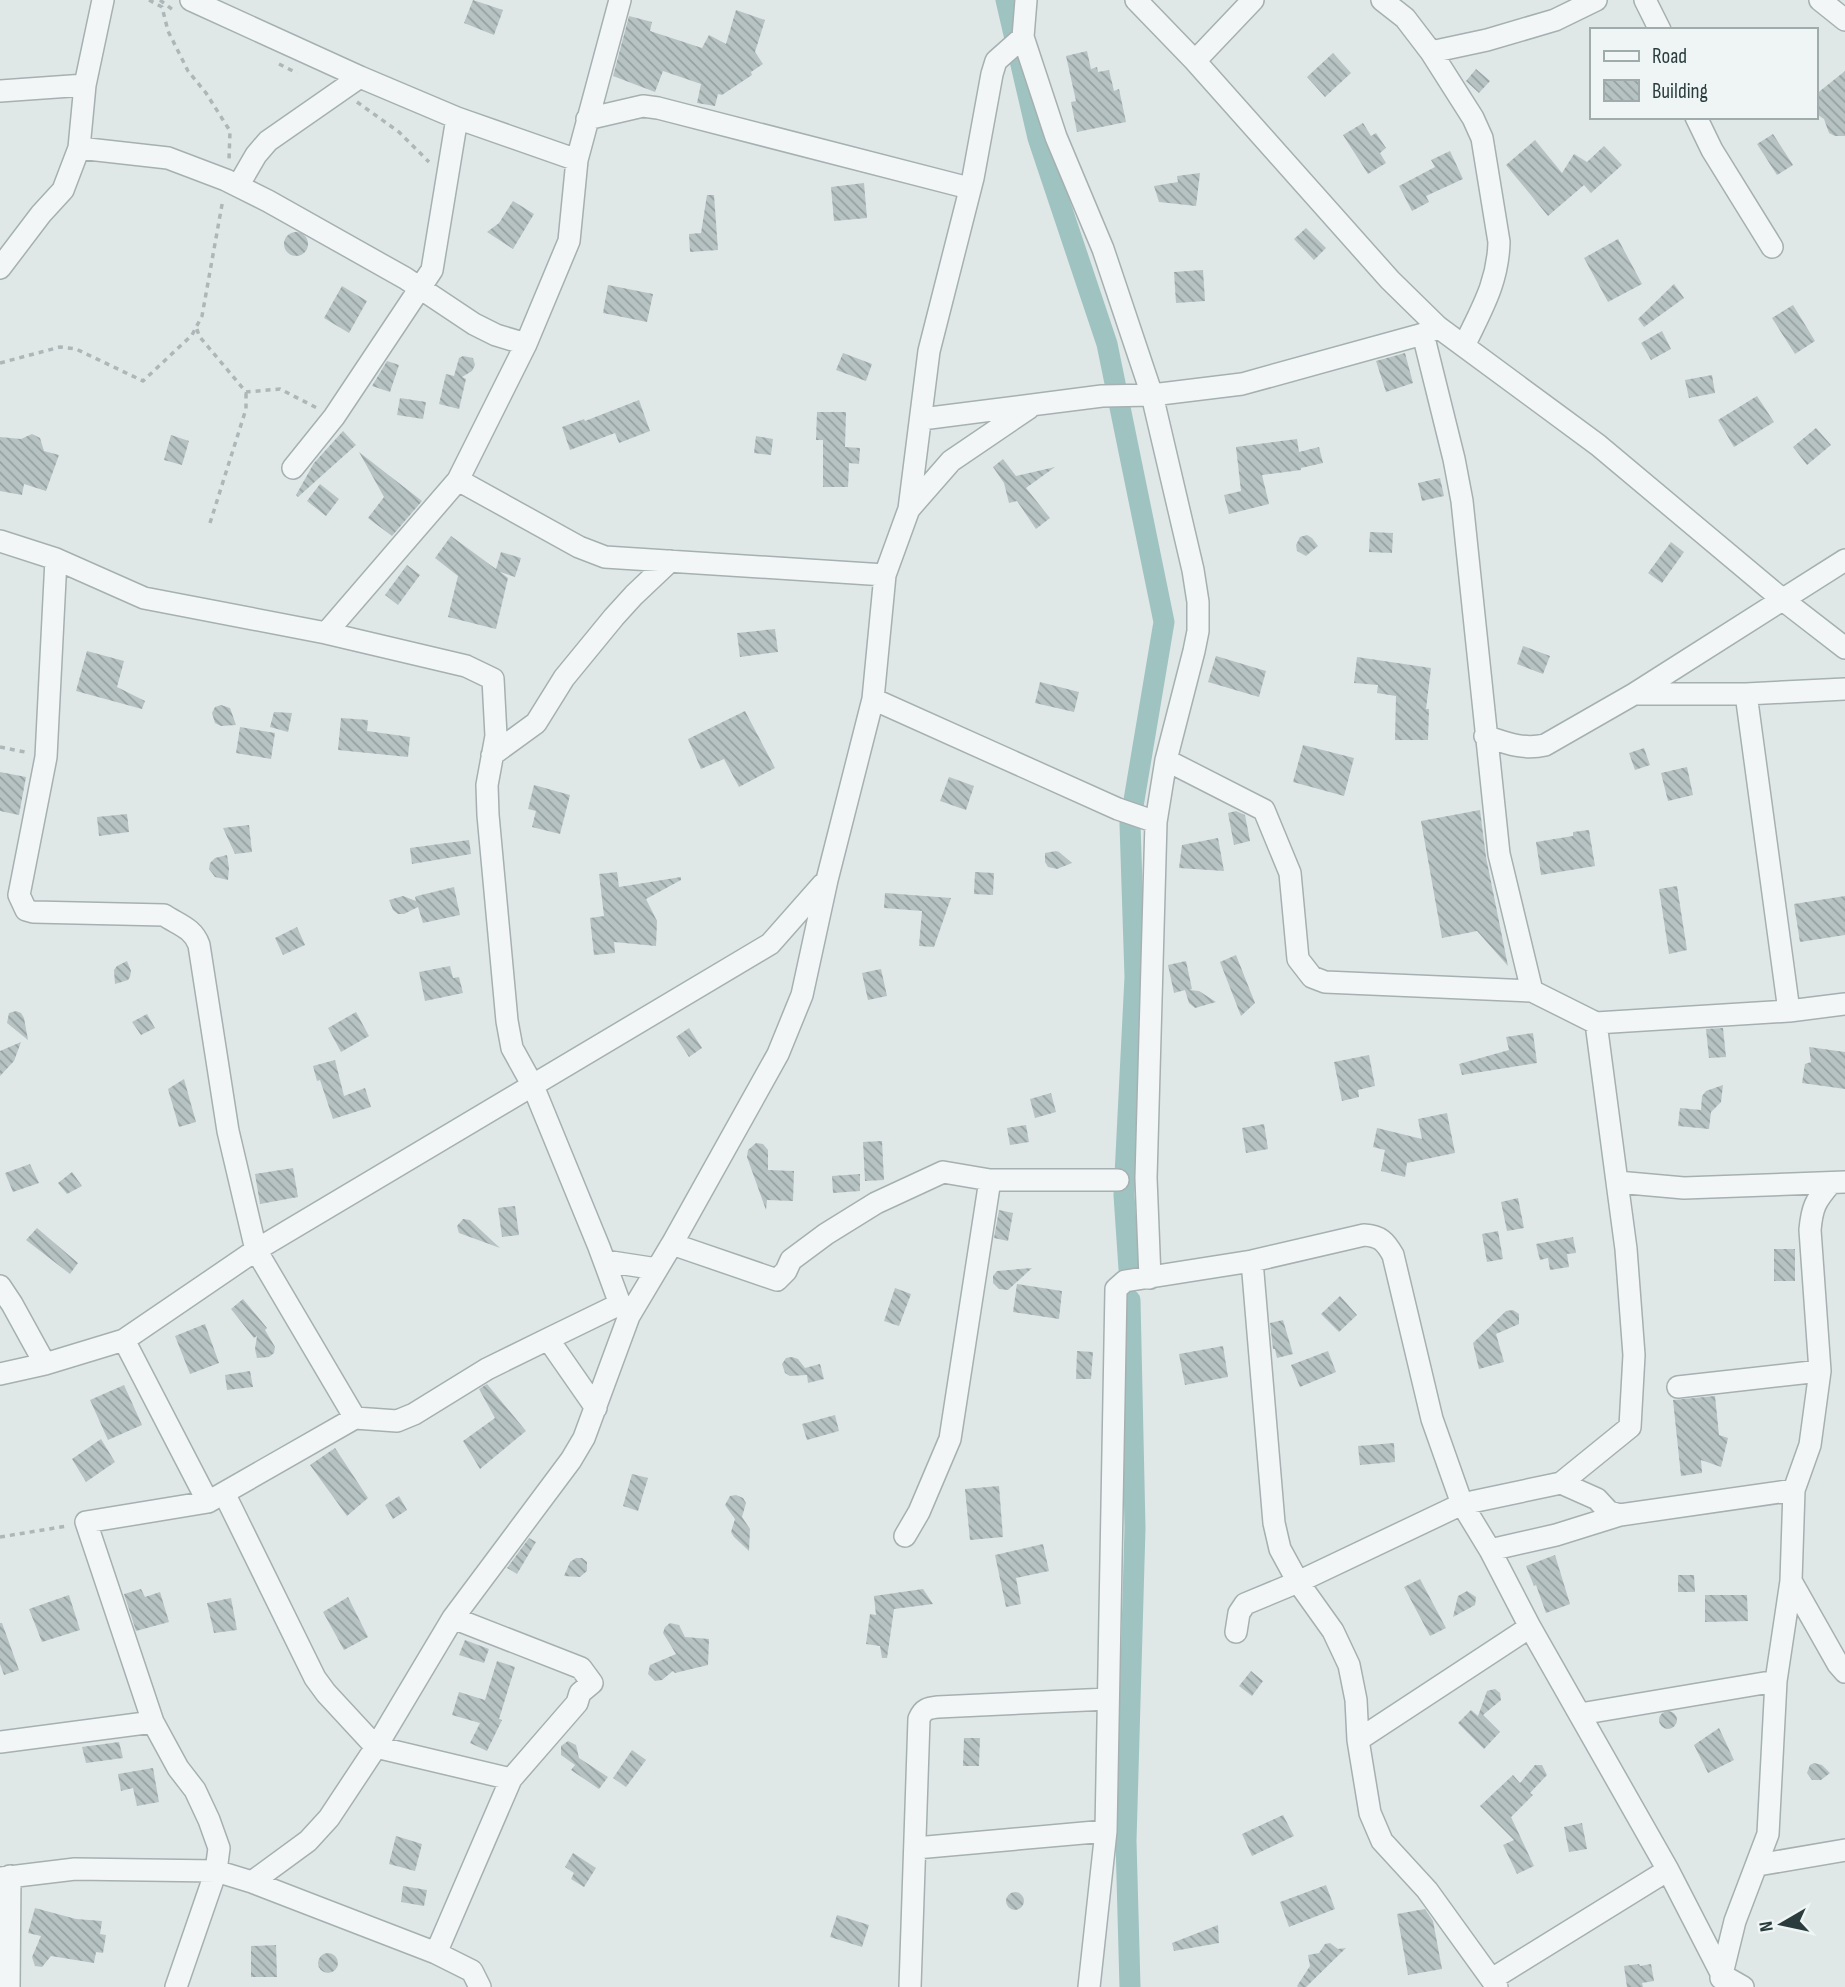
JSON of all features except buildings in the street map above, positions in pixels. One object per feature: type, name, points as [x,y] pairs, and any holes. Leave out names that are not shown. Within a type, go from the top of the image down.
[{"type":"street","points":[[0,268],[63,190],[79,148],[85,85],[103,0]]},
{"type":"street","points":[[191,0],[457,118],[576,160]]},
{"type":"street","points":[[326,633],[458,480],[526,344],[569,241],[576,160],[620,0]]},
{"type":"street","points":[[1026,0],[1023,37],[1056,137],[1102,249],[1152,395],[1198,602],[1198,631],[1166,760],[1156,822],[1146,1178],[1150,1278]]},
{"type":"street","points":[[1136,0],[1195,61],[1390,280],[1431,331],[1464,346],[1598,445],[1783,600],[1845,648]]},
{"type":"street","points":[[1195,61],[1252,0]]},
{"type":"street","points":[[1382,0],[1404,9],[1473,118],[1482,138],[1499,242],[1496,274],[1491,290],[1464,346]]},
{"type":"street","points":[[1431,52],[1488,40],[1555,20],[1596,0]]},
{"type":"street","points":[[1645,0],[1659,28]]},
{"type":"street","points":[[1820,0],[1845,20]]},
{"type":"street","points":[[252,1882],[308,1841],[329,1818],[453,1618],[571,1460],[584,1438],[596,1408],[624,1310],[657,1269],[672,1244],[792,1024],[802,995],[827,880],[873,699],[885,575],[909,509],[934,327],[969,188],[996,61],[1023,37]]},
{"type":"street","points":[[232,183],[268,141],[360,77]]},
{"type":"street","points":[[0,91],[85,85]]},
{"type":"street","points":[[587,119],[643,106],[658,108],[969,188]]},
{"type":"street","points":[[293,468],[334,417],[435,262],[457,118]]},
{"type":"street","points":[[1697,119],[1712,150],[1772,247]]},
{"type":"street","points":[[79,148],[168,158],[232,183],[420,287],[474,324],[496,335],[526,344]]},
{"type":"street","points":[[922,419],[1102,396],[1152,395],[1242,384],[1431,331]]},
{"type":"street","points":[[1431,331],[1462,501],[1499,854],[1532,991]]},
{"type":"street","points":[[909,509],[951,461],[1034,405]]},
{"type":"street","points":[[458,480],[579,547],[605,557],[885,575]]},
{"type":"street","points":[[0,541],[56,559],[144,598],[326,633],[466,666],[493,679],[496,736],[487,785],[488,814],[507,1021],[512,1048],[533,1086],[624,1310]]},
{"type":"street","points":[[56,559],[46,757],[19,895],[21,902],[26,910],[33,912],[164,915],[190,929],[195,935],[199,945],[228,1132],[256,1250],[355,1418]]},
{"type":"street","points":[[1485,736],[1519,747],[1545,745],[1634,694],[1845,560]]},
{"type":"street","points":[[492,755],[536,723],[564,678],[614,617],[670,561]]},
{"type":"street","points":[[1634,694],[1746,694],[1845,688]]},
{"type":"street","points":[[1746,694],[1789,1011]]},
{"type":"street","points":[[873,699],[1118,809],[1156,822]]},
{"type":"street","points":[[1166,760],[1264,810],[1290,873],[1298,959],[1312,977],[1325,982],[1532,991],[1596,1023],[1789,1011],[1845,1004]]},
{"type":"street","points":[[0,1374],[45,1364],[124,1340],[256,1250],[770,944],[827,880]]},
{"type":"street","points":[[1236,1632],[1239,1613],[1245,1604],[1298,1583],[1462,1504],[1561,1483],[1630,1427],[1634,1355],[1626,1249],[1596,1023]]},
{"type":"street","points":[[672,1244],[777,1280],[786,1271],[791,1260],[826,1234],[876,1203],[943,1172],[990,1180],[1118,1180]]},
{"type":"street","points":[[905,1536],[919,1513],[950,1439],[990,1180]]},
{"type":"street","points":[[1617,1182],[1684,1188],[1838,1183]]},
{"type":"street","points":[[1719,1981],[1735,1921],[1768,1834],[1776,1681],[1791,1581],[1794,1490],[1810,1445],[1820,1371],[1810,1230],[1816,1199],[1838,1183]]},
{"type":"street","points":[[1089,1987],[1105,1831],[1114,1295],[1119,1284],[1125,1281],[1252,1261],[1364,1235],[1376,1236],[1385,1241],[1394,1255],[1432,1419],[1462,1504],[1490,1549],[1530,1627],[1668,1870],[1719,1981]]},
{"type":"street","points":[[605,1261],[657,1269]]},
{"type":"street","points":[[1252,1261],[1273,1523],[1280,1549],[1298,1583],[1333,1631],[1349,1665],[1370,1814],[1382,1841],[1426,1890],[1495,1983],[1668,1870]]},
{"type":"street","points":[[0,1286],[45,1364]]},
{"type":"street","points":[[176,1987],[216,1871],[219,1848],[195,1790],[178,1768],[153,1722],[86,1522],[216,1497],[355,1418],[397,1421],[414,1414],[487,1369],[548,1339],[624,1310]]},
{"type":"street","points":[[548,1339],[596,1408]]},
{"type":"street","points":[[124,1340],[216,1497],[315,1678],[376,1746],[511,1779]]},
{"type":"street","points":[[1678,1387],[1820,1371]]},
{"type":"street","points":[[1561,1483],[1597,1499],[1609,1512],[1620,1515]]},
{"type":"street","points":[[1490,1549],[1556,1535],[1620,1515],[1794,1490]]},
{"type":"street","points":[[1791,1581],[1845,1672]]},
{"type":"street","points":[[436,1953],[511,1779],[577,1703],[580,1693],[592,1683],[581,1668],[453,1618]]},
{"type":"street","points":[[1358,1740],[1530,1627]]},
{"type":"street","points":[[1580,1714],[1776,1681]]},
{"type":"street","points":[[910,1987],[919,1719],[922,1712],[928,1708],[939,1707],[1108,1699]]},
{"type":"street","points":[[0,1742],[153,1722]]},
{"type":"street","points":[[916,1848],[1105,1831]]},
{"type":"street","points":[[1758,1865],[1845,1850]]},
{"type":"street","points":[[9,1987],[5,1877],[75,1869],[216,1871],[252,1882],[436,1953],[472,1970],[480,1987]]},
{"type":"street","points":[[1719,1981],[1743,1987]]},
{"type":"path","points":[[0,363],[60,347],[76,349],[144,381],[192,335],[202,316],[232,183],[230,131],[206,93],[188,71],[168,31],[162,7],[149,0]]},
{"type":"path","points":[[340,93],[400,132],[421,152],[445,183]]},
{"type":"path","points":[[197,327],[199,336],[246,392],[246,409],[210,523]]},
{"type":"path","points":[[246,392],[280,389],[334,417]]},
{"type":"path","points":[[0,747],[46,757]]},
{"type":"path","points":[[0,1537],[86,1522]]},
{"type":"waterway","points":[[1006,0],[1038,138],[1107,344],[1164,622],[1130,824],[1135,977],[1124,1195],[1129,1269]]},
{"type":"waterway","points":[[1130,1300],[1135,1528],[1126,1841],[1130,1987]]}]
